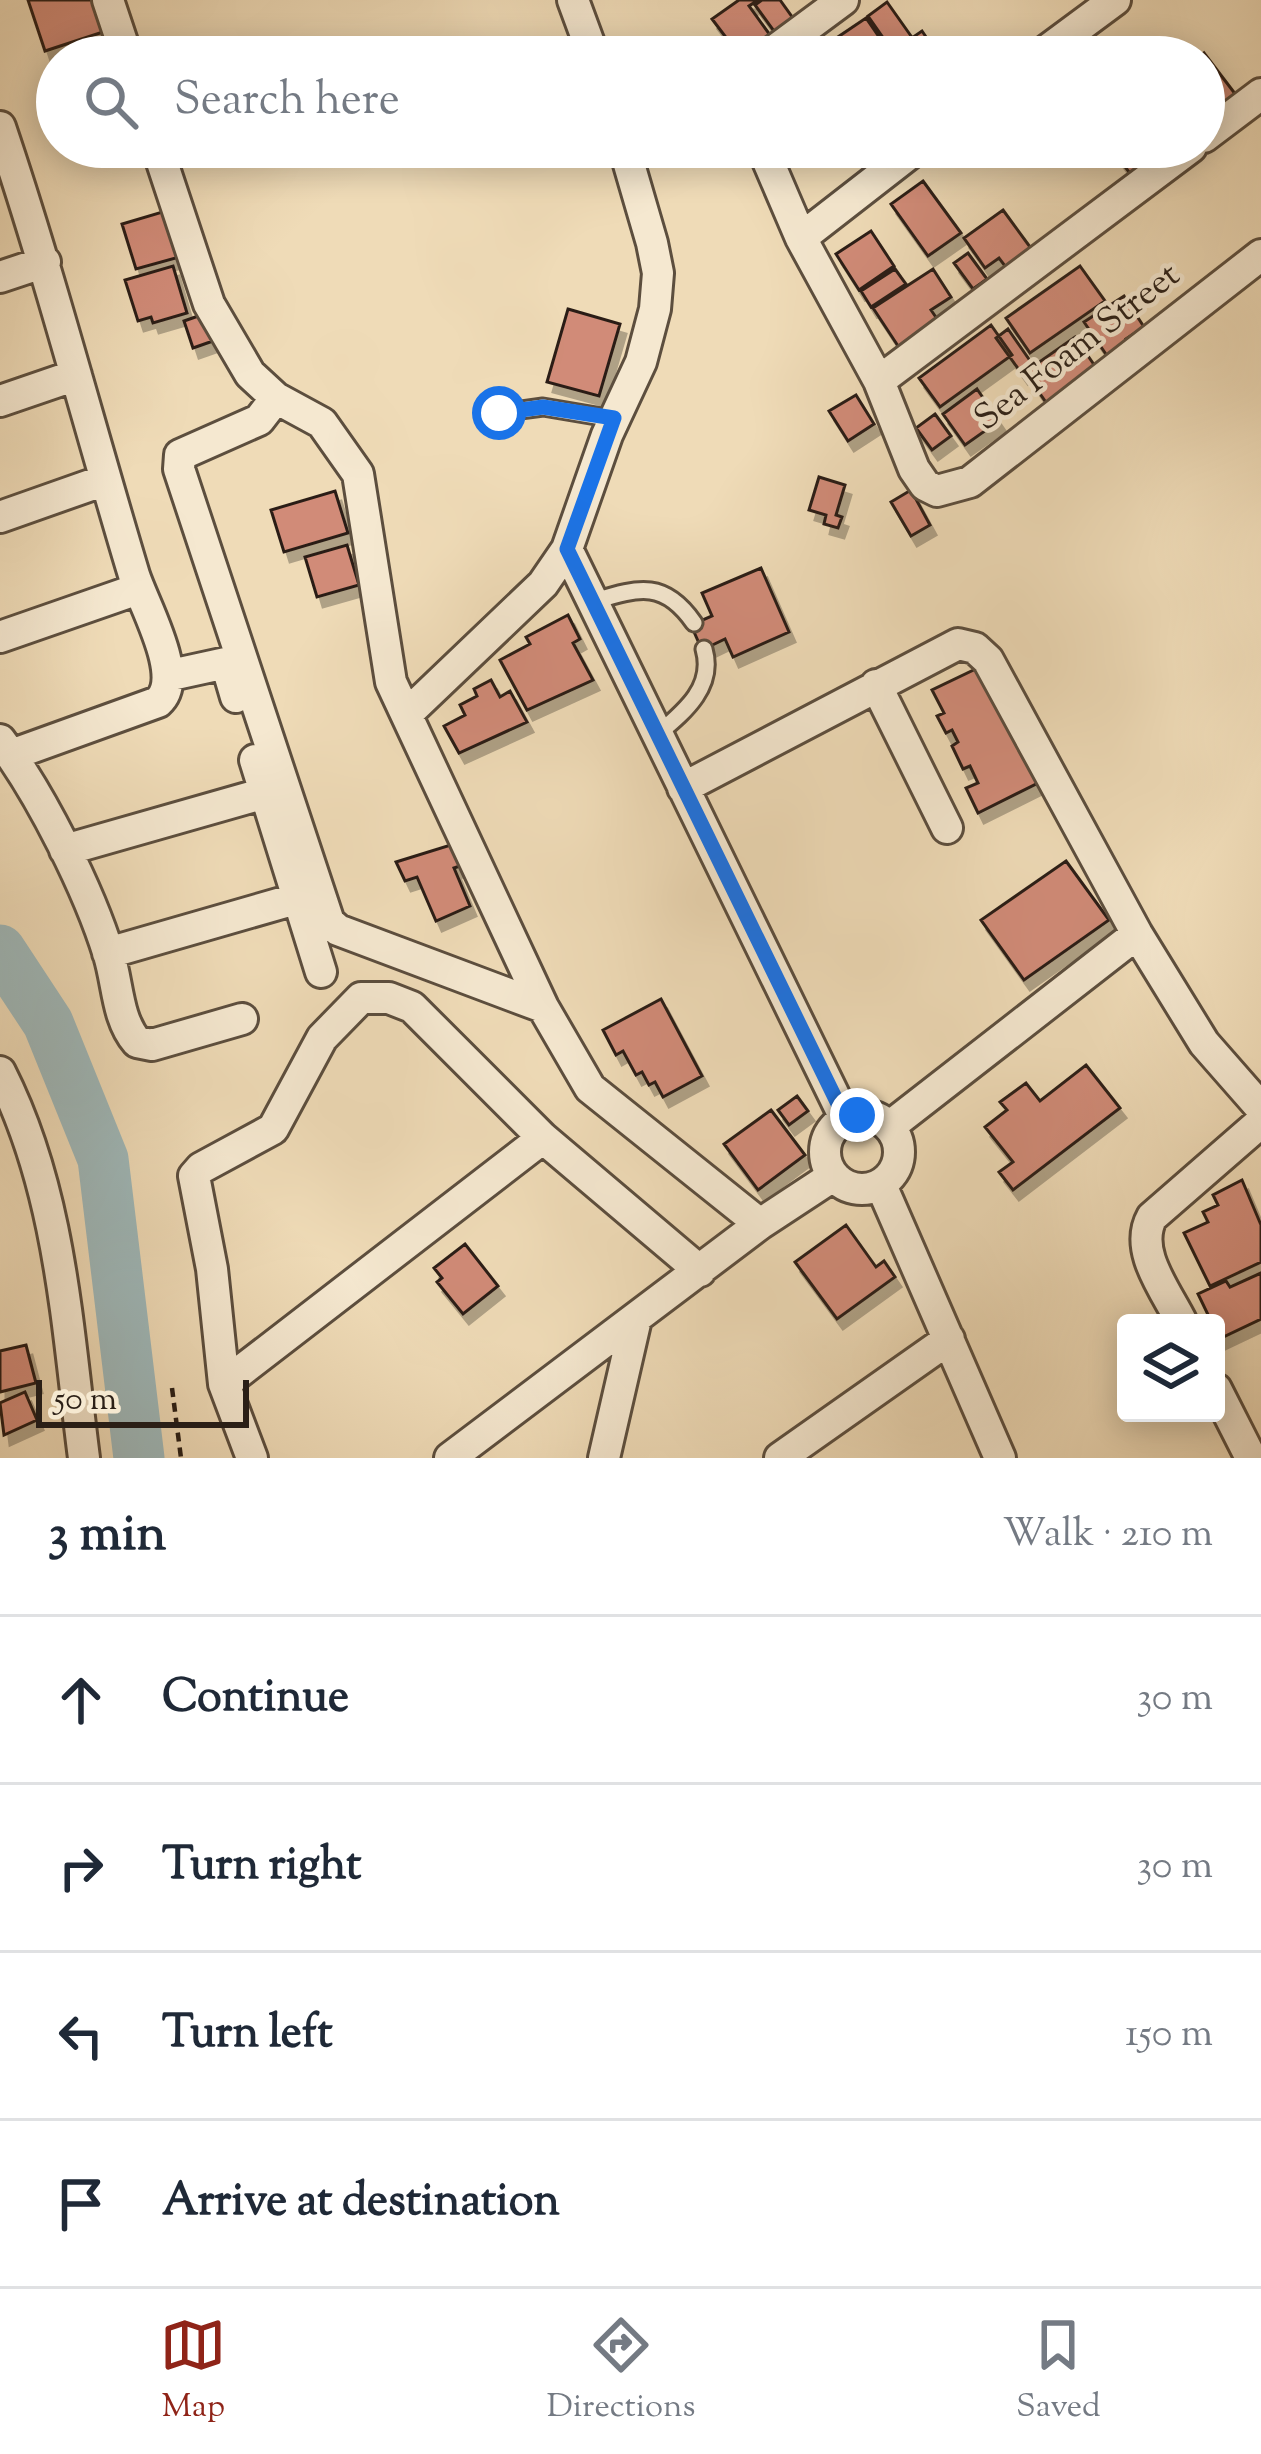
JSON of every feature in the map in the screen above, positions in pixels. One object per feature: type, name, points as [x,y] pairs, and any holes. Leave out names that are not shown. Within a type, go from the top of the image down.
[{"type":"street","points":[[108,0],[120,36]]},
{"type":"street","points":[[574,0],[587,36]]},
{"type":"street","points":[[794,36],[842,0]]},
{"type":"street","points":[[1067,36],[1115,0]]},
{"type":"street","points":[[1225,121],[1261,94]]},
{"type":"street","points":[[0,127],[45,262],[138,589],[171,675],[158,702],[6,748],[64,850],[108,952],[126,1030],[137,1042],[152,1045],[242,1019]]},
{"type":"street","points":[[164,168],[209,304],[250,374],[276,398],[322,423],[358,474],[391,682],[543,1007],[590,1088],[760,1224]]},
{"type":"street","points":[[408,713],[543,584],[567,549],[614,418],[641,362],[655,309],[658,273],[630,168]]},
{"type":"street","points":[[771,168],[801,238],[879,381],[1163,168]]},
{"type":"street","points":[[801,238],[891,168]]},
{"type":"street","name":"Sea Foam Street","points":[[879,381],[925,485],[938,491],[970,482],[1261,255]]},
{"type":"street","points":[[0,277],[45,262]]},
{"type":"street","points":[[0,401],[76,375]]},
{"type":"street","points":[[276,398],[259,420],[180,455],[179,469],[329,922],[338,930],[543,1007]]},
{"type":"street","points":[[0,518],[106,480]]},
{"type":"street","points":[[567,549],[845,1118]]},
{"type":"street","points":[[0,637],[138,589]]},
{"type":"street","points":[[683,788],[958,644],[975,649],[988,660],[1137,934],[1204,1043],[1261,1108]]},
{"type":"street","points":[[171,675],[226,663],[321,972]]},
{"type":"street","points":[[876,685],[947,828]]},
{"type":"street","points":[[64,850],[265,793]]},
{"type":"street","points":[[108,952],[298,898]]},
{"type":"street","points":[[889,1127],[1137,934]]},
{"type":"street","points":[[252,1458],[224,1384],[212,1269],[194,1176],[273,1129],[322,1038],[361,998],[389,998],[412,1007],[543,1138],[700,1271]]},
{"type":"street","points":[[0,1072],[21,1113],[59,1257],[84,1458]]},
{"type":"street","points":[[869,1115],[889,1127],[899,1151],[898,1164],[881,1185],[855,1189],[832,1176],[824,1151],[834,1126],[845,1118],[869,1115]]},
{"type":"street","points":[[1178,1314],[1146,1248],[1146,1228],[1152,1217],[1261,1122]]},
{"type":"street","points":[[224,1384],[543,1138]]},
{"type":"street","points":[[450,1458],[760,1224],[832,1176]]},
{"type":"street","points":[[881,1185],[1000,1458]]},
{"type":"street","points":[[604,1458],[635,1319]]},
{"type":"street","points":[[780,1458],[949,1339]]},
{"type":"street","points":[[1225,1407],[1251,1458]]},
{"type":"lane","points":[[499,413],[543,407],[614,418]]},
{"type":"lane","points":[[595,601],[631,590],[656,590],[680,603],[694,623]]},
{"type":"lane","points":[[658,734],[692,706],[708,662],[704,649]]},
{"type":"path","points":[[172,1388],[181,1458]]},
{"type":"building","points":[[28,0],[92,0],[103,32],[40,36]]},
{"type":"building","points":[[739,0],[758,0],[749,6],[770,35],[725,36],[712,19]]},
{"type":"building","points":[[780,0],[795,21],[776,34],[755,5]]},
{"type":"building","points":[[887,2],[911,36],[882,36],[868,16]]},
{"type":"building","points":[[866,18],[878,36],[839,36]]},
{"type":"building","points":[[1225,81],[1236,95],[1225,106]]},
{"type":"building","points":[[1126,168],[1151,168],[1135,180]]},
{"type":"building","points":[[923,181],[961,233],[928,256],[891,204]]},
{"type":"building","points":[[169,210],[183,256],[136,269],[122,224]]},
{"type":"building","points":[[1003,210],[1033,251],[1008,270],[999,258],[985,268],[964,238]]},
{"type":"building","points":[[871,231],[894,266],[859,290],[836,254]]},
{"type":"building","points":[[968,253],[987,279],[973,289],[954,263]]},
{"type":"building","points":[[173,266],[187,313],[153,323],[151,317],[138,321],[125,280]]},
{"type":"building","points":[[1080,266],[1105,301],[1030,353],[1006,318]]},
{"type":"building","points":[[895,269],[906,284],[871,307],[861,291]]},
{"type":"building","points":[[933,269],[951,297],[931,310],[942,326],[902,352],[873,308]]},
{"type":"building","points":[[1124,296],[1144,327],[1126,339],[1133,349],[1112,363],[1084,322]]},
{"type":"building","points":[[568,309],[620,324],[599,396],[547,382]]},
{"type":"building","points":[[204,314],[213,341],[193,348],[184,321]]},
{"type":"building","points":[[991,325],[1012,355],[940,407],[919,378]]},
{"type":"building","points":[[1008,329],[1033,365],[1022,374],[996,338]]},
{"type":"building","points":[[1075,337],[1097,369],[1052,411],[1025,372]]},
{"type":"building","points":[[977,389],[999,421],[965,445],[943,414]]},
{"type":"building","points":[[856,395],[874,424],[848,441],[829,411]]},
{"type":"building","points":[[935,414],[951,436],[932,450],[916,428]]},
{"type":"building","points":[[819,477],[845,485],[836,515],[842,517],[838,528],[824,524],[826,515],[809,510]]},
{"type":"building","points":[[911,490],[930,525],[911,536],[891,502]]},
{"type":"building","points":[[335,491],[348,533],[284,552],[271,510]]},
{"type":"building","points":[[347,545],[359,585],[317,597],[305,557]]},
{"type":"building","points":[[761,568],[789,632],[733,657],[725,639],[702,650],[691,625],[712,616],[702,593]]},
{"type":"building","points":[[568,615],[580,639],[573,643],[593,680],[527,710],[500,660],[530,644],[526,637]]},
{"type":"building","points":[[982,666],[1040,782],[978,813],[966,788],[978,783],[970,766],[963,769],[952,746],[958,742],[952,730],[946,733],[937,716],[944,713],[932,690]]},
{"type":"building","points":[[491,680],[500,697],[510,691],[527,722],[459,753],[444,726],[465,715],[460,705],[477,696],[474,689]]},
{"type":"building","points":[[457,843],[466,864],[454,868],[470,906],[436,921],[417,877],[405,881],[396,862]]},
{"type":"building","points":[[1066,861],[1109,920],[1024,980],[981,920]]},
{"type":"building","points":[[661,999],[702,1076],[663,1097],[655,1082],[649,1085],[642,1072],[636,1075],[623,1051],[616,1055],[603,1030]]},
{"type":"building","points":[[1086,1065],[1120,1108],[1013,1190],[999,1172],[1013,1162],[985,1127],[1007,1110],[1000,1102],[1026,1083],[1040,1101]]},
{"type":"building","points":[[797,1096],[808,1111],[789,1125],[778,1110]]},
{"type":"building","points":[[771,1110],[805,1155],[758,1190],[724,1144]]},
{"type":"building","points":[[1242,1180],[1261,1225],[1261,1262],[1210,1286],[1184,1233],[1208,1222],[1203,1212],[1218,1205],[1213,1195]]},
{"type":"building","points":[[846,1225],[876,1267],[884,1261],[895,1277],[837,1319],[795,1262]]},
{"type":"building","points":[[465,1244],[498,1286],[463,1314],[437,1282],[442,1278],[434,1268]]},
{"type":"building","points":[[1261,1273],[1261,1319],[1225,1336],[1225,1314],[1208,1314],[1198,1294],[1226,1281],[1230,1287]]},
{"type":"building","points":[[26,1345],[36,1383],[0,1392],[0,1351]]},
{"type":"building","points":[[25,1392],[37,1420],[4,1435],[0,1403]]},
{"type":"waterway","points":[[0,950],[48,1023],[103,1159],[139,1458]]},
{"type":"route","points":[[499,413],[543,407],[614,418],[567,549],[845,1118],[857,1115]]}]
